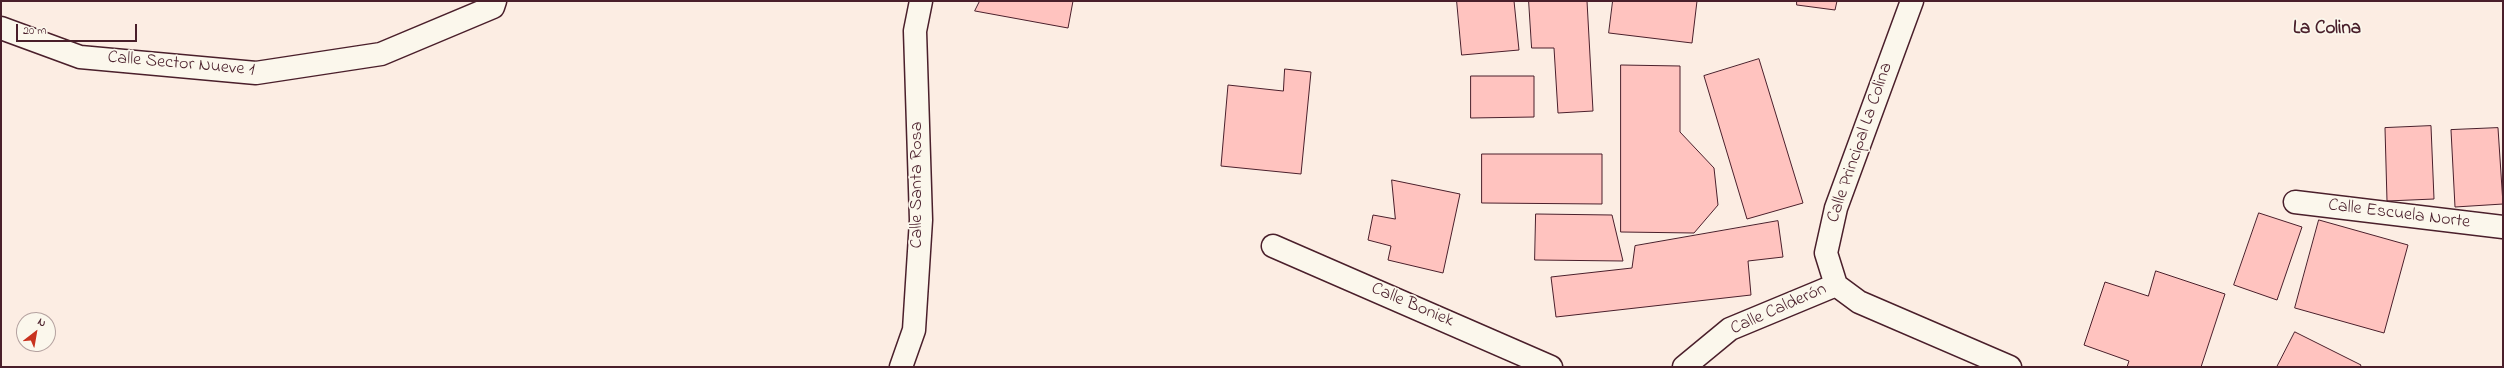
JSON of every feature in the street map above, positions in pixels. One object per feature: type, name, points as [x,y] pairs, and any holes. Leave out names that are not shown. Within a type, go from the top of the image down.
[{"type":"street","name":"Calle Sector Nueve 1","points":[[1,28],[80,57],[256,73],[382,54],[493,7],[495,1]]},
{"type":"street","name":"Calle Santa Rosa","points":[[901,367],[914,330],[921,228],[915,31],[921,1]]},
{"type":"street","name":"Calle Principal La Colina","points":[[1836,285],[1826,254],[1836,208],[1912,1]]},
{"type":"street","name":"Calle Escuela Norte","points":[[2295,202],[2503,228]]},
{"type":"street","name":"Calle Boniek","points":[[1273,246],[1552,367]]},
{"type":"street","name":"Calle Calderón","points":[[1684,367],[1730,329],[1836,285]]},
{"type":"street","points":[[1836,285],[1859,302],[2010,367]]},
{"type":"building","points":[[980,1],[1073,1],[1068,28],[975,11]]},
{"type":"building","points":[[1457,1],[1514,1],[1519,50],[1462,55]]},
{"type":"building","points":[[1529,1],[1587,1],[1593,111],[1558,113],[1554,48],[1532,48]]},
{"type":"building","points":[[1613,1],[1697,1],[1692,43],[1609,33]]},
{"type":"building","points":[[1797,1],[1837,1],[1835,10],[1797,5]]},
{"type":"building","points":[[1759,59],[1803,203],[1747,219],[1704,76]]},
{"type":"building","points":[[1621,65],[1680,66],[1680,132],[1714,168],[1718,205],[1694,233],[1621,232]]},
{"type":"building","points":[[1285,69],[1311,72],[1301,174],[1221,166],[1228,85],[1283,91]]},
{"type":"building","points":[[1471,76],[1534,76],[1534,117],[1471,118]]},
{"type":"building","points":[[2431,126],[2434,199],[2387,201],[2385,128]]},
{"type":"building","points":[[2498,128],[2503,204],[2455,207],[2451,130]]},
{"type":"building","points":[[1482,154],[1602,154],[1602,204],[1482,203]]},
{"type":"building","points":[[1392,180],[1460,194],[1443,273],[1388,260],[1391,246],[1368,240],[1373,215],[1395,219]]},
{"type":"building","points":[[2259,213],[2302,227],[2277,300],[2234,285]]},
{"type":"building","points":[[1536,214],[1612,215],[1623,261],[1535,260]]},
{"type":"building","points":[[2319,220],[2408,245],[2384,333],[2295,308]]},
{"type":"building","points":[[1778,221],[1783,257],[1748,261],[1751,295],[1556,317],[1551,277],[1632,268],[1635,246]]},
{"type":"building","points":[[2156,271],[2225,294],[2201,367],[2127,367],[2129,361],[2084,345],[2105,282],[2148,296]]},
{"type":"building","points":[[2295,332],[2361,365],[2360,367],[2277,367]]},
{"type":"district","name":"La Colina","points":[[2327,30]]}]
